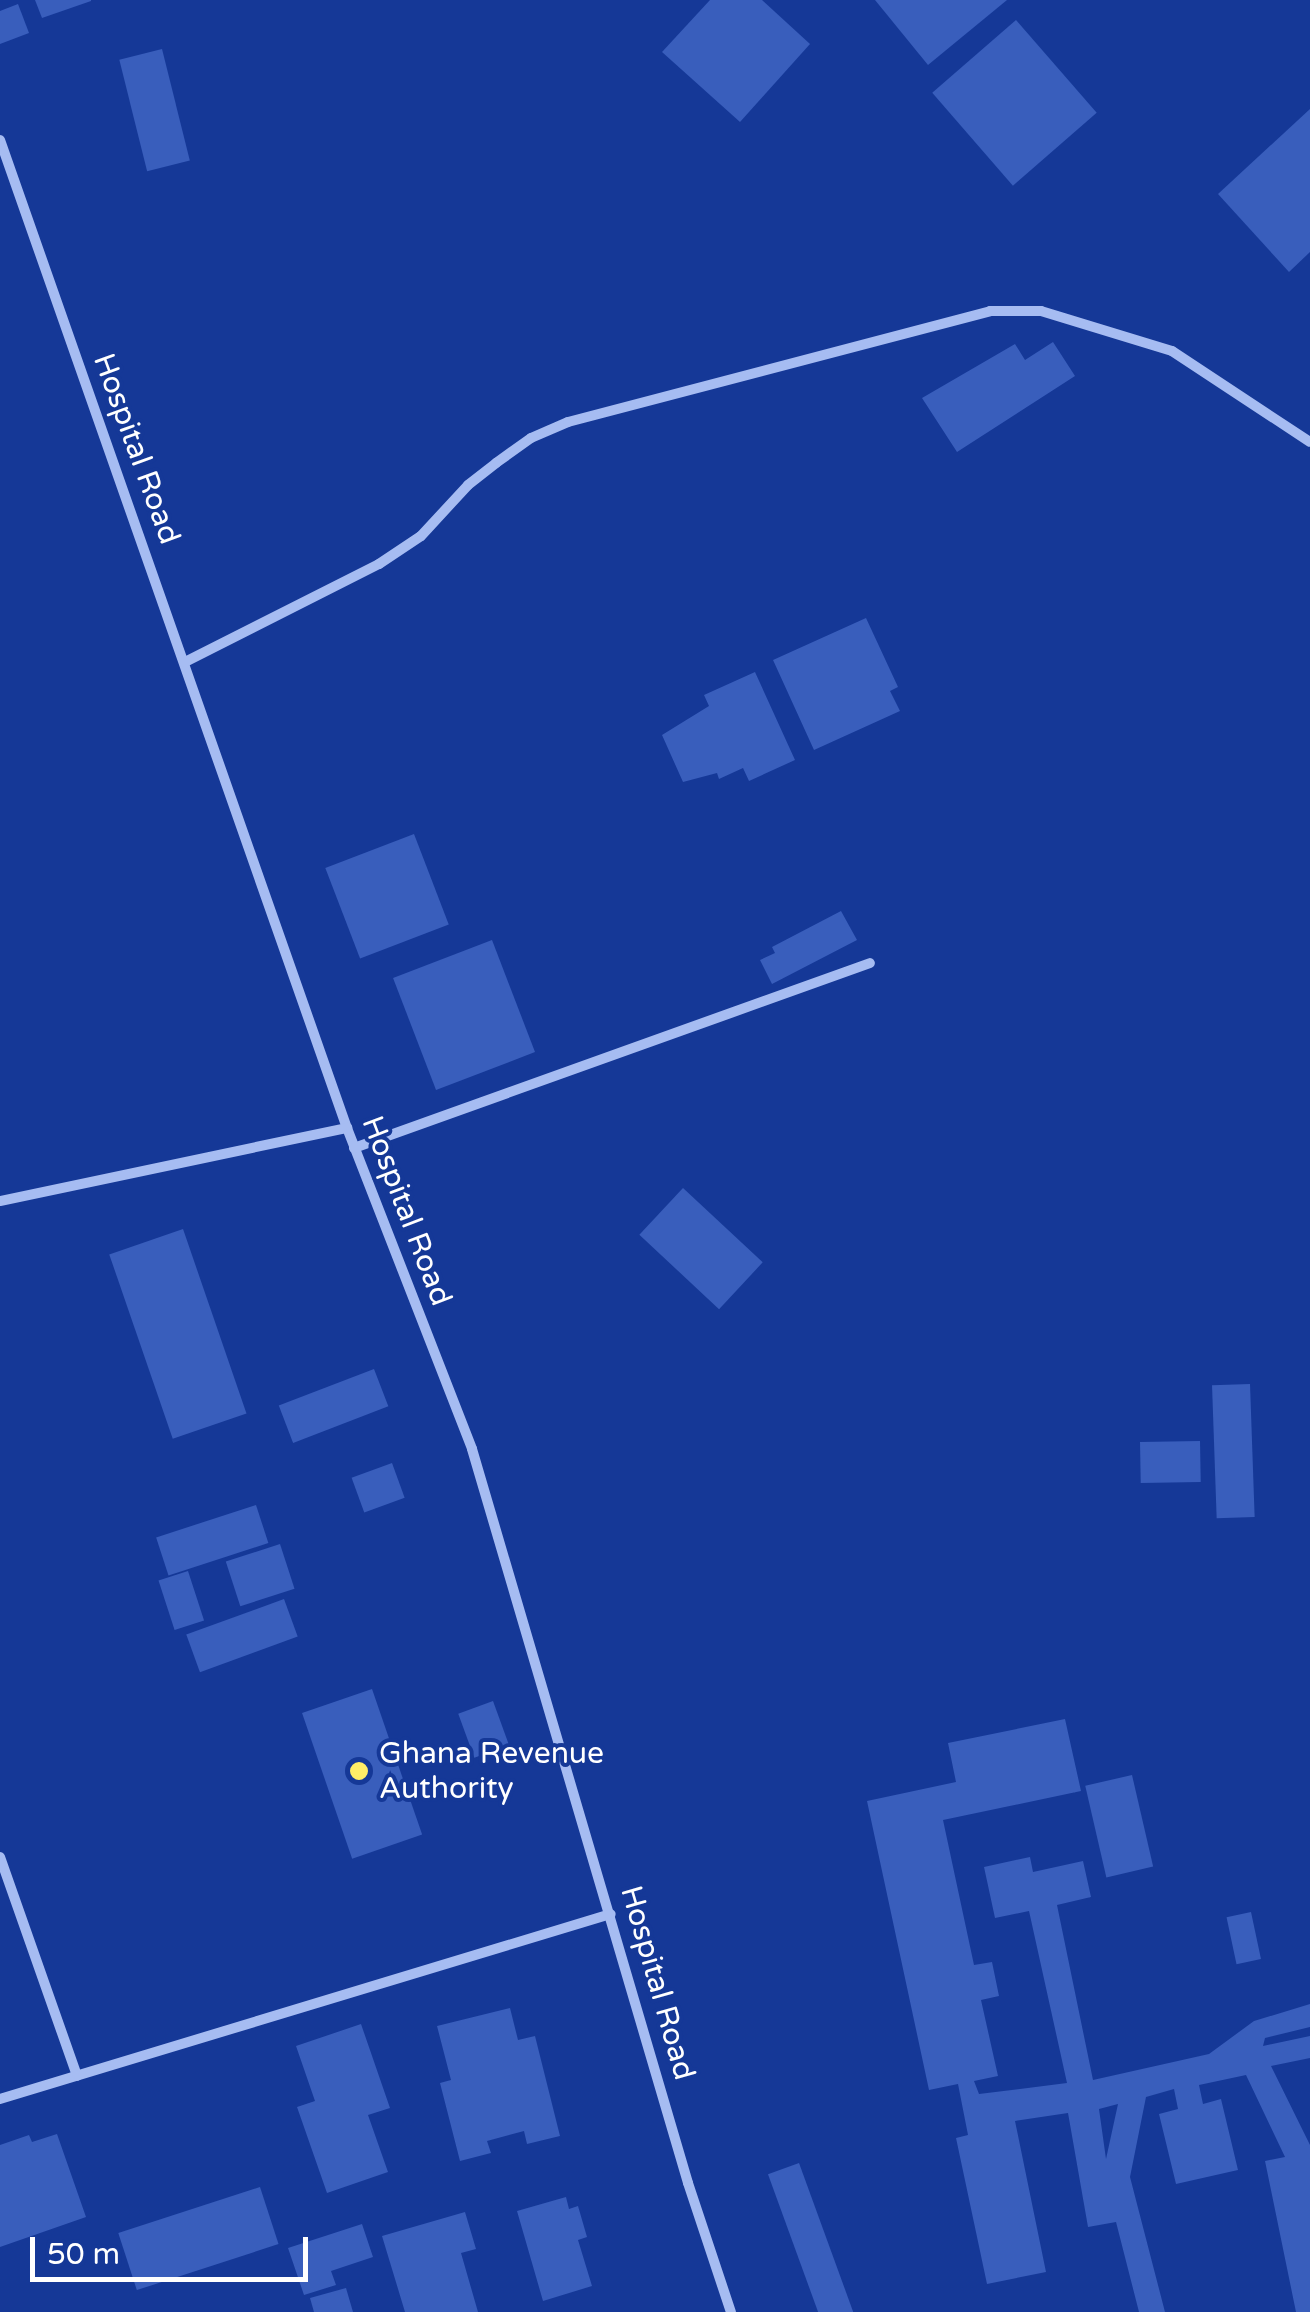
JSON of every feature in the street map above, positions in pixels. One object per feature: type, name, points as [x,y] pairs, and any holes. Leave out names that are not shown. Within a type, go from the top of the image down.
[{"type":"street","name":"Hospital Road","points":[[0,140],[354,1148],[472,1449],[688,2182],[731,2312]]},
{"type":"street","points":[[185,662],[379,564],[421,536],[468,485],[544,432],[568,422],[990,311],[1041,312],[1172,351],[1310,442]]},
{"type":"street","points":[[354,1148],[870,963]]},
{"type":"street","points":[[0,1201],[347,1128]]},
{"type":"street","points":[[0,1857],[76,2076]]},
{"type":"street","points":[[0,2099],[612,1914]]},
{"type":"building","points":[[35,0],[91,0],[91,1],[42,18]]},
{"type":"building","points":[[710,0],[762,0],[810,44],[740,122],[662,52]]},
{"type":"building","points":[[875,0],[1007,0],[928,65]]},
{"type":"building","points":[[18,4],[29,33],[0,44],[0,11]]},
{"type":"building","points":[[1016,20],[1097,113],[1013,186],[932,93]]},
{"type":"building","points":[[162,49],[190,161],[147,171],[119,60]]},
{"type":"building","points":[[1310,109],[1310,252],[1289,272],[1218,194]]},
{"type":"building","points":[[1053,342],[1075,376],[957,452],[922,398],[1015,344],[1025,360]]},
{"type":"building","points":[[866,618],[898,687],[890,691],[900,711],[814,750],[773,660]]},
{"type":"building","points":[[755,672],[795,760],[749,781],[743,768],[719,779],[717,773],[683,782],[662,735],[709,706],[704,695]]},
{"type":"building","points":[[414,834],[449,925],[360,959],[325,868]]},
{"type":"building","points":[[841,911],[857,940],[772,984],[760,960],[775,953],[772,947]]},
{"type":"building","points":[[492,940],[535,1052],[436,1090],[393,978]]},
{"type":"building","points":[[683,1188],[763,1262],[719,1309],[639,1235]]},
{"type":"building","points":[[183,1229],[246,1413],[173,1439],[109,1254]]},
{"type":"building","points":[[374,1369],[388,1406],[293,1443],[279,1406]]},
{"type":"building","points":[[1250,1384],[1255,1517],[1217,1518],[1212,1385]]},
{"type":"building","points":[[1200,1441],[1201,1482],[1141,1483],[1140,1442]]},
{"type":"building","points":[[392,1463],[405,1498],[364,1512],[352,1478]]},
{"type":"building","points":[[256,1505],[268,1543],[168,1575],[156,1537]]},
{"type":"building","points":[[280,1544],[295,1589],[240,1606],[226,1562]]},
{"type":"building","points":[[188,1571],[204,1620],[175,1630],[159,1581]]},
{"type":"building","points":[[284,1599],[298,1637],[200,1672],[186,1635]]},
{"type":"building","points":[[372,1689],[422,1835],[352,1859],[302,1713]]},
{"type":"building","points":[[493,1701],[509,1745],[474,1758],[458,1714]]},
{"type":"building","points":[[1065,1719],[1081,1791],[943,1820],[974,1965],[992,1962],[999,1996],[981,2000],[998,2076],[974,2081],[979,2094],[1067,2083],[1029,1911],[995,1918],[984,1867],[1030,1857],[1033,1872],[1083,1861],[1091,1897],[1057,1905],[1093,2080],[1209,2054],[1254,2021],[1310,2004],[1310,2027],[1265,2038],[1263,2046],[1310,2036],[1310,2058],[1271,2066],[1310,2145],[1310,2312],[1296,2312],[1265,2161],[1285,2157],[1246,2075],[1199,2085],[1203,2104],[1221,2099],[1238,2170],[1176,2184],[1159,2114],[1178,2109],[1174,2089],[1146,2097],[1130,2177],[1165,2312],[1139,2312],[1116,2222],[1088,2227],[1068,2113],[1015,2121],[1046,2272],[987,2284],[956,2138],[968,2135],[958,2084],[929,2090],[867,1801],[956,1782],[948,1743]],"holes":[[[1118,2104],[1106,2159],[1099,2109]]]},
{"type":"building","points":[[1132,1775],[1153,1867],[1106,1877],[1085,1786]]},
{"type":"building","points":[[1251,1912],[1261,1959],[1237,1964],[1227,1917]]},
{"type":"building","points":[[510,2008],[518,2040],[535,2036],[560,2136],[527,2144],[524,2131],[487,2141],[491,2153],[460,2161],[440,2083],[451,2080],[437,2026]]},
{"type":"building","points":[[361,2024],[390,2108],[368,2115],[388,2172],[327,2193],[297,2107],[315,2101],[296,2046]]},
{"type":"building","points":[[57,2134],[86,2217],[0,2247],[0,2145],[29,2135],[32,2142]]},
{"type":"building","points":[[799,2163],[853,2312],[818,2312],[768,2174]]},
{"type":"building","points":[[260,2187],[279,2244],[137,2290],[118,2233]]},
{"type":"building","points":[[566,2197],[569,2209],[578,2206],[587,2237],[578,2240],[592,2286],[543,2301],[517,2211]]},
{"type":"building","points":[[465,2212],[476,2249],[461,2253],[478,2312],[405,2312],[382,2236]]},
{"type":"building","points":[[362,2224],[373,2257],[331,2271],[336,2285],[304,2295],[288,2248]]},
{"type":"building","points":[[346,2288],[353,2312],[314,2312],[310,2298]]},
{"type":"place","name":"Ghana Revenue Authority","points":[[359,1771]]}]
